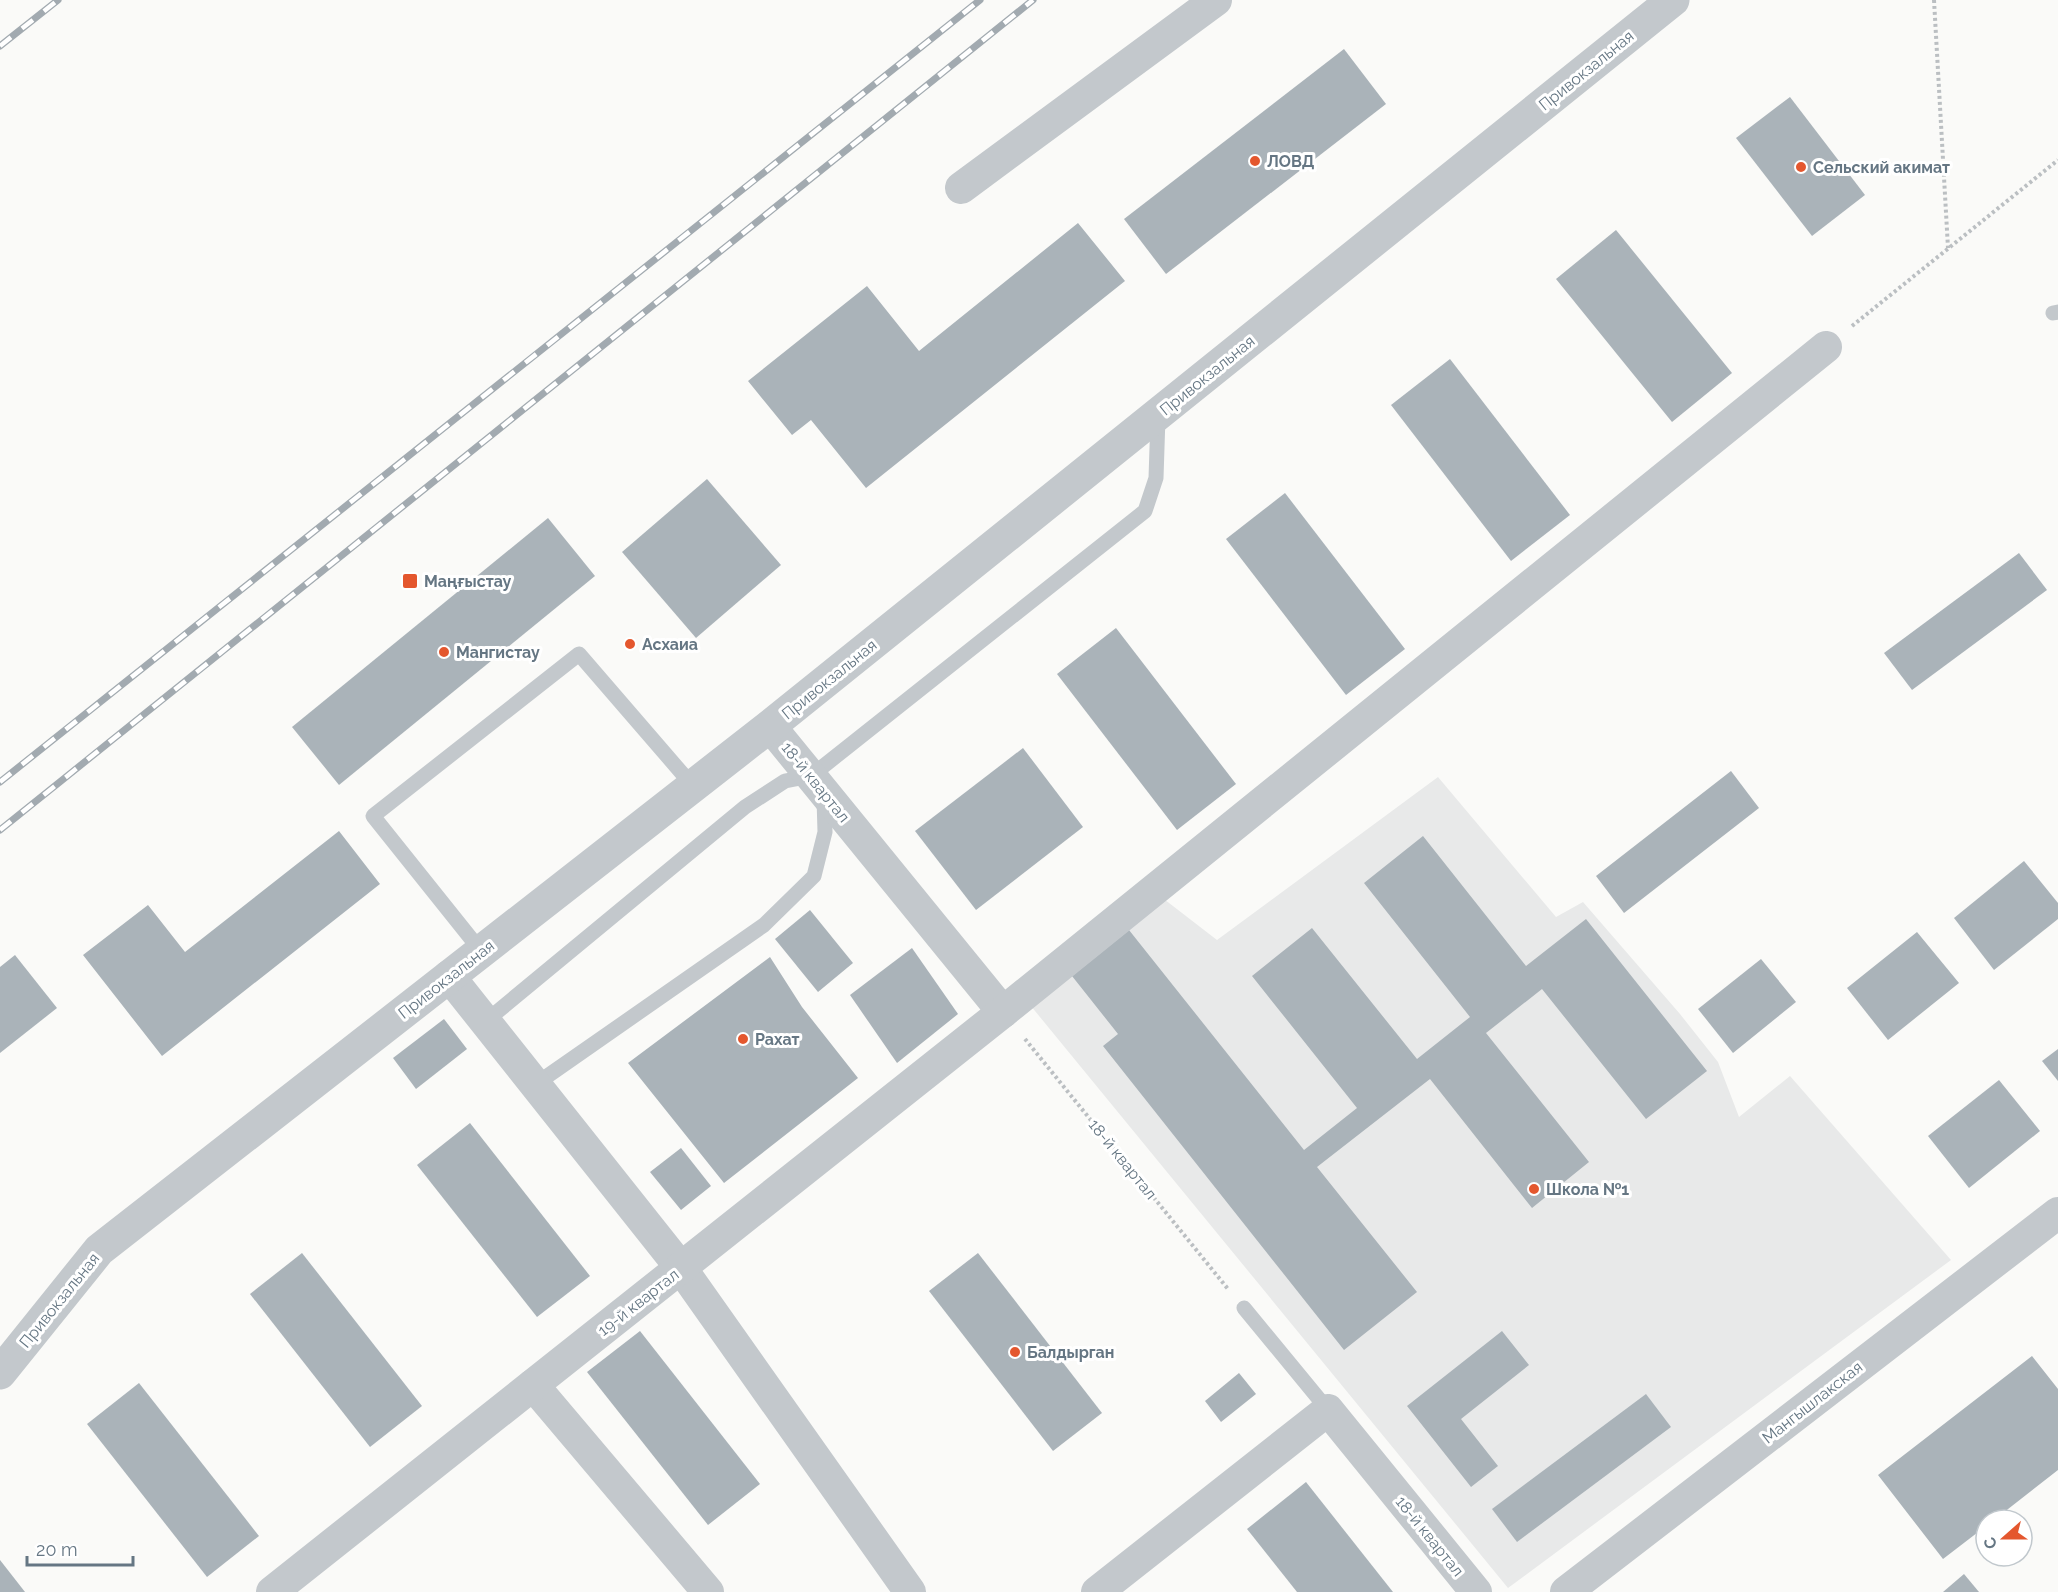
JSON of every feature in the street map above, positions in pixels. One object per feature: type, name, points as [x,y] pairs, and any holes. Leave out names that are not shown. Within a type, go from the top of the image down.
[{"type":"street","points":[[962,188],[1216,0]]},
{"type":"street","name":"Привокзальная","points":[[0,1372],[99,1250],[770,726],[1673,0]]},
{"type":"street","name":"19-й квартал","points":[[272,1592],[1003,1012],[1826,347]]},
{"type":"street","name":"18-й квартал","points":[[770,726],[1003,1012]]},
{"type":"street","points":[[449,976],[681,1268],[910,1592]]},
{"type":"street","name":"Мангышлакская","points":[[1566,1592],[2058,1213]]},
{"type":"street","points":[[533,1385],[708,1592]]},
{"type":"street","points":[[1097,1592],[1328,1410]]},
{"type":"street","name":"18-й квартал","points":[[1328,1410],[1476,1592]]},
{"type":"lane","points":[[486,1021],[745,807],[785,781],[818,784],[1145,511],[1156,478],[1158,415]]},
{"type":"lane","points":[[482,951],[373,816],[579,654],[693,786]]},
{"type":"lane","points":[[536,1084],[764,925],[814,876],[825,832],[818,784]]},
{"type":"lane","name":"18-й квартал","points":[[1244,1308],[1328,1410]]},
{"type":"path","points":[[1934,0],[1948,249]]},
{"type":"path","points":[[1826,347],[2058,160]]},
{"type":"path","name":"18-й квартал","points":[[1003,1012],[1244,1308]]},
{"type":"shaded area","name":"Школа №1","points":[[1438,777],[1556,917],[1583,902],[1680,1014],[1718,1062],[1739,1117],[1790,1076],[1951,1260],[1508,1588],[1026,1000],[1160,896],[1217,940]]},
{"type":"building","name":"ЛОВД","points":[[1344,49],[1386,104],[1166,274],[1124,219]]},
{"type":"building","name":"Сельский акимат","points":[[1790,97],[1865,195],[1812,236],[1736,138]]},
{"type":"building","points":[[1078,223],[1125,281],[866,488],[811,420],[792,435],[748,381],[867,286],[919,351]]},
{"type":"building","points":[[1616,230],[1732,373],[1672,422],[1556,279]]},
{"type":"building","points":[[1450,359],[1570,515],[1511,561],[1391,405]]},
{"type":"building","points":[[707,479],[781,565],[696,638],[622,552]]},
{"type":"building","points":[[1285,493],[1405,649],[1346,695],[1226,539]]},
{"type":"building","name":"Мангистау","points":[[548,518],[595,576],[339,785],[292,727]]},
{"type":"building","points":[[2019,553],[2047,590],[1912,690],[1884,653]]},
{"type":"building","points":[[1116,628],[1236,784],[1177,830],[1057,674]]},
{"type":"building","points":[[1023,748],[1083,827],[976,910],[915,831]]},
{"type":"building","points":[[1731,771],[1759,808],[1624,913],[1596,876]]},
{"type":"building","points":[[339,831],[380,884],[162,1056],[83,955],[148,905],[185,952]]},
{"type":"building","points":[[1423,836],[1526,966],[1586,919],[1707,1071],[1646,1119],[1542,989],[1486,1033],[1589,1162],[1532,1208],[1430,1079],[1317,1167],[1417,1292],[1344,1350],[1103,1046],[1118,1034],[1072,976],[1129,930],[1304,1150],[1357,1108],[1252,976],[1312,928],[1417,1059],[1470,1017],[1364,883]]},
{"type":"building","points":[[2024,861],[2058,903],[2058,919],[1994,970],[1954,918]]},
{"type":"building","points":[[810,910],[853,963],[818,992],[775,939]]},
{"type":"building","points":[[1917,932],[1959,983],[1888,1040],[1847,988]]},
{"type":"building","points":[[912,948],[958,1014],[897,1063],[850,995]]},
{"type":"building","points":[[15,955],[57,1008],[0,1053],[0,967]]},
{"type":"building","points":[[770,957],[802,1007],[858,1078],[724,1183],[628,1063]]},
{"type":"building","points":[[1761,959],[1796,1002],[1733,1053],[1698,1009]]},
{"type":"building","points":[[444,1019],[467,1049],[416,1089],[393,1058]]},
{"type":"building","points":[[2058,1049],[2058,1081],[2042,1061]]},
{"type":"building","points":[[1999,1080],[2040,1131],[1969,1188],[1928,1136]]},
{"type":"building","points":[[470,1123],[590,1276],[537,1317],[417,1165]]},
{"type":"building","points":[[681,1148],[711,1186],[681,1210],[650,1172]]},
{"type":"building","points":[[302,1253],[422,1406],[370,1447],[250,1294]]},
{"type":"building","name":"Балдырган","points":[[978,1253],[1102,1413],[1053,1451],[929,1291]]},
{"type":"building","points":[[640,1331],[760,1484],[708,1525],[587,1372]]},
{"type":"building","points":[[1502,1331],[1529,1365],[1461,1419],[1498,1466],[1471,1487],[1407,1406]]},
{"type":"building","points":[[2032,1356],[2058,1389],[2058,1470],[2009,1508],[1974,1508],[1974,1535],[1943,1559],[1878,1475]]},
{"type":"building","points":[[1239,1373],[1256,1394],[1221,1422],[1205,1401]]},
{"type":"building","points":[[139,1383],[259,1536],[207,1577],[87,1424]]},
{"type":"building","points":[[1646,1394],[1671,1427],[1517,1542],[1492,1509]]},
{"type":"building","points":[[1306,1482],[1393,1592],[1297,1592],[1247,1529]]},
{"type":"building","points":[[0,1560],[25,1592],[0,1592]]},
{"type":"building","points":[[1964,1574],[1979,1592],[1943,1592]]},
{"type":"railway","points":[[0,46],[58,0]]},
{"type":"railway","points":[[0,782],[980,0]]},
{"type":"railway","points":[[0,830],[1033,0]]},
{"type":"place","name":"ЛОВД","points":[[1255,161]]},
{"type":"place","name":"Сельский акимат","points":[[1801,167]]},
{"type":"place","name":"Маңғыстау","points":[[410,581]]},
{"type":"place","name":"Асхаиа","points":[[630,644]]},
{"type":"place","name":"Мангистау","points":[[444,652]]},
{"type":"place","name":"Рахат","points":[[743,1039]]},
{"type":"place","name":"Школа №1","points":[[1534,1189]]},
{"type":"place","name":"Балдырган","points":[[1015,1352]]}]
